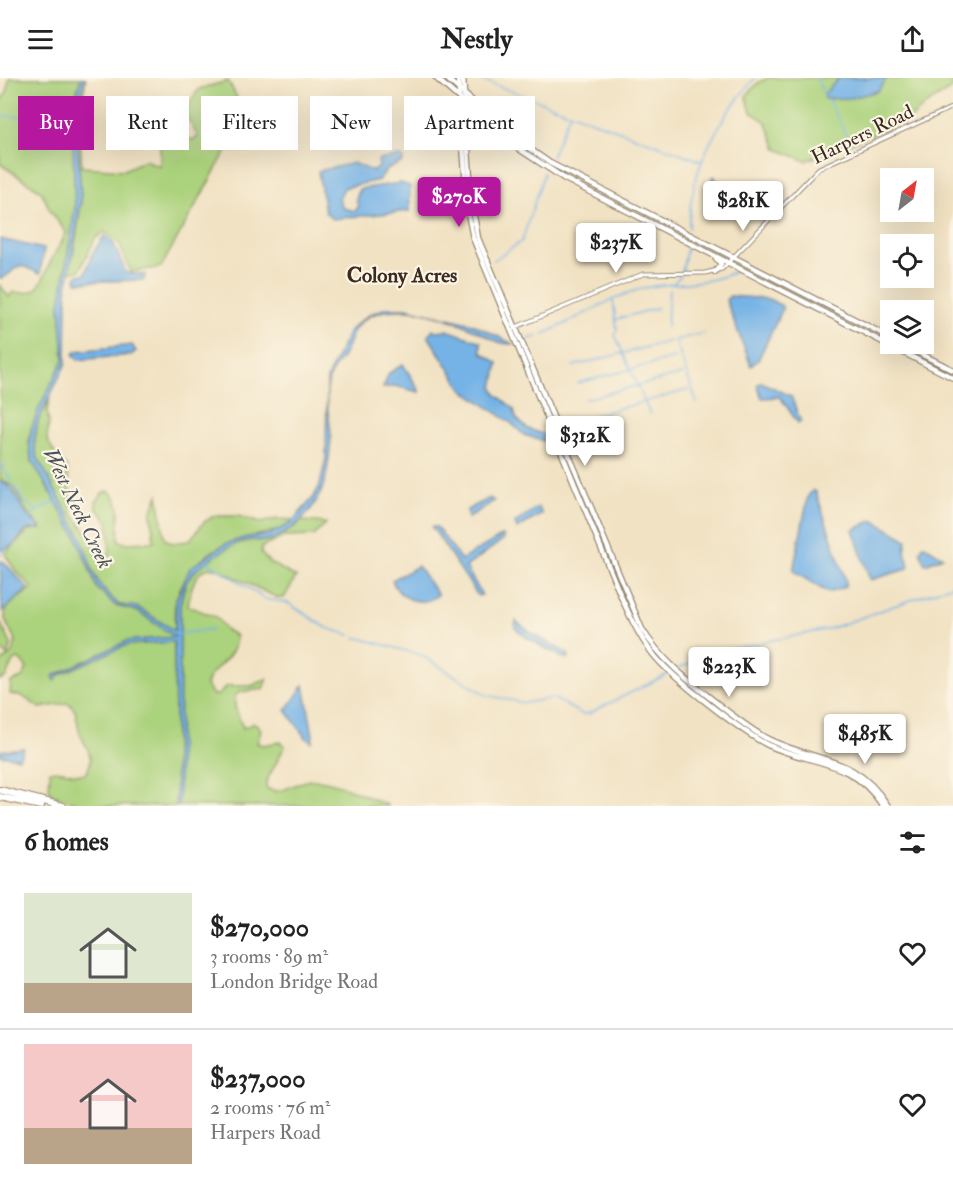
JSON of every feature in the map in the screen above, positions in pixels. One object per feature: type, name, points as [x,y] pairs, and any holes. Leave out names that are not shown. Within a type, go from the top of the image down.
[{"type":"highway","points":[[0,790],[63,806]]},
{"type":"highway","points":[[0,797],[40,806]]},
{"type":"main road","points":[[436,78],[456,96]]},
{"type":"main road","points":[[446,78],[517,140],[542,158],[953,378]]},
{"type":"main road","points":[[460,78],[461,96]]},
{"type":"main road","points":[[465,150],[470,223],[475,244],[633,613],[659,654],[752,730],[780,745],[847,766],[868,781],[888,806]]},
{"type":"main road","points":[[468,150],[476,230],[512,328],[620,594],[651,652],[667,669],[759,740],[781,750],[841,768],[866,786],[883,806]]},
{"type":"main road","points":[[520,150],[539,163],[694,244],[732,260],[880,334]]},
{"type":"main road","points":[[694,244],[720,261],[721,268],[716,272]]},
{"type":"main road","points":[[921,354],[953,370]]},
{"type":"street","name":"Harpers Road","points":[[716,272],[732,260],[819,168],[953,107]]},
{"type":"street","points":[[512,328],[643,274],[716,272]]},
{"type":"green space","points":[[9,78],[81,78],[75,96],[18,96],[18,150],[74,150],[75,208],[60,305],[64,359],[39,408],[31,430],[29,443],[32,461],[76,536],[97,588],[116,606],[137,611],[175,637],[127,641],[53,676],[127,645],[174,641],[176,806],[80,806],[80,804],[52,795],[49,790],[50,771],[85,774],[90,763],[89,753],[80,734],[74,709],[68,703],[40,708],[22,696],[10,694],[11,682],[22,678],[27,668],[19,659],[13,661],[6,677],[0,680],[0,663],[12,653],[16,641],[6,622],[5,614],[11,605],[32,588],[15,570],[5,554],[29,530],[42,529],[27,512],[13,487],[0,479],[0,285],[9,297],[13,292],[31,292],[36,289],[66,232],[51,212],[41,191],[0,164],[0,102],[7,92]]},
{"type":"green space","points":[[84,78],[86,78],[83,96],[80,96]]},
{"type":"green space","points":[[768,78],[953,78],[953,88],[928,103],[910,119],[806,161],[777,149],[766,122],[751,112],[746,96],[759,82]]},
{"type":"green space","points":[[228,81],[236,96],[201,96],[201,150],[228,150],[161,267],[131,272],[119,243],[104,232],[95,239],[79,271],[69,272],[81,202],[78,150],[81,150],[82,167],[124,170],[145,160],[160,166],[160,150],[189,150],[189,139],[193,140],[198,137],[189,120],[189,107],[199,89]]},
{"type":"green space","points":[[50,398],[47,411],[49,422],[47,439],[55,454],[67,467],[72,513],[105,556],[110,553],[108,521],[96,508],[96,502],[103,492],[109,491],[117,502],[119,541],[125,543],[154,542],[151,513],[158,495],[164,535],[166,540],[172,543],[189,541],[204,522],[214,516],[238,516],[260,523],[277,519],[295,520],[275,531],[221,546],[193,568],[186,577],[176,599],[175,632],[137,607],[119,605],[102,588],[93,572],[81,537],[37,457],[34,446],[38,421]]},
{"type":"green space","points":[[301,521],[326,523],[314,536],[284,537],[262,547],[261,553],[270,563],[296,577],[284,598],[278,598],[216,568],[203,570],[198,574],[190,593],[188,606],[216,617],[226,630],[236,636],[232,652],[208,678],[206,685],[213,695],[218,695],[227,686],[251,686],[267,679],[263,689],[240,692],[235,696],[235,707],[243,728],[254,723],[259,726],[261,731],[257,743],[262,745],[280,742],[285,746],[266,782],[266,788],[278,791],[307,780],[323,781],[342,786],[389,806],[179,806],[180,605],[186,582],[203,562],[228,546],[251,540],[264,541],[289,530]]},
{"type":"green space","points":[[0,622],[11,644],[7,656],[0,648]]},
{"type":"water","points":[[81,78],[84,78],[80,96],[77,96]]},
{"type":"water","points":[[839,78],[887,78],[878,91],[851,98],[824,99],[825,93]]},
{"type":"water","points":[[73,150],[78,150],[81,201],[67,287],[66,363],[38,421],[34,442],[37,457],[81,537],[93,572],[102,588],[119,605],[137,607],[175,631],[176,600],[190,568],[225,544],[247,537],[268,535],[290,524],[313,498],[320,485],[326,458],[327,395],[331,431],[329,458],[321,492],[312,508],[299,523],[283,534],[265,541],[251,540],[233,545],[203,564],[192,574],[182,595],[180,605],[179,806],[176,806],[174,642],[127,645],[59,675],[55,681],[53,676],[127,641],[175,637],[137,611],[116,606],[97,588],[76,536],[32,461],[29,443],[31,430],[39,408],[64,359],[60,305],[75,208]]},
{"type":"water","points":[[397,156],[404,158],[403,162],[386,170],[379,180],[344,188],[339,199],[343,208],[355,211],[359,206],[356,201],[359,189],[401,183],[410,186],[410,211],[332,219],[325,212],[318,171],[353,163],[373,171],[379,167],[378,160]]},
{"type":"water","points":[[714,176],[731,204],[730,207],[726,208],[716,182],[711,180]]},
{"type":"water","points":[[104,236],[113,242],[126,273],[145,275],[144,280],[77,282],[76,278],[78,275],[85,274],[92,254]]},
{"type":"water","points":[[0,239],[44,249],[40,274],[19,266],[0,279]]},
{"type":"water","points":[[730,296],[769,299],[782,306],[758,360],[751,366],[726,300]]},
{"type":"water","points":[[386,308],[407,308],[427,313],[396,310],[370,316],[355,329],[343,356],[333,370],[327,387],[327,378],[349,332],[355,325],[370,314]]},
{"type":"water","points":[[439,316],[473,324],[513,344],[498,342]]},
{"type":"water","points":[[433,329],[435,331],[447,330],[481,342],[481,352],[498,363],[493,388],[496,394],[514,409],[516,418],[528,429],[545,435],[544,441],[524,435],[511,423],[463,390],[428,336]]},
{"type":"water","points":[[132,345],[136,351],[131,355],[78,360],[73,354],[77,351]]},
{"type":"water","points":[[403,364],[419,392],[395,386],[383,388],[389,373]]},
{"type":"water","points":[[761,382],[791,396],[801,422],[798,423],[780,397],[762,398],[757,385]]},
{"type":"water","points":[[0,480],[10,487],[27,515],[41,529],[28,529],[12,545],[0,550]]},
{"type":"water","points":[[813,490],[816,492],[846,581],[845,587],[828,593],[793,571],[808,496]]},
{"type":"water","points":[[490,498],[494,501],[468,518],[467,510]]},
{"type":"water","points":[[538,507],[542,514],[517,529],[515,523]]},
{"type":"water","points":[[873,520],[907,540],[905,551],[909,566],[907,569],[870,580],[853,530]]},
{"type":"water","points":[[432,527],[437,527],[461,560],[503,535],[504,539],[466,567],[482,595],[478,596]]},
{"type":"water","points":[[924,545],[943,557],[925,564],[920,551]]},
{"type":"water","points":[[0,561],[4,562],[28,589],[2,612]]},
{"type":"water","points":[[418,566],[438,595],[432,599],[411,600],[399,592],[392,580]]},
{"type":"water","points":[[516,621],[531,633],[568,654],[569,658],[563,658],[527,638],[515,628]]},
{"type":"water","points":[[304,685],[313,735],[312,742],[305,737],[286,710]]},
{"type":"water","points":[[24,748],[19,758],[0,755],[0,751]]},
{"type":"waterway","points":[[476,78],[701,161]]},
{"type":"waterway","points":[[689,228],[694,186],[708,147],[729,111],[755,78]]},
{"type":"waterway","points":[[816,78],[824,94]]},
{"type":"waterway","points":[[827,98],[839,121]]},
{"type":"waterway","points":[[551,157],[570,113]]},
{"type":"waterway","points":[[0,116],[18,117]]},
{"type":"waterway","points":[[840,123],[848,139]]},
{"type":"waterway","points":[[494,260],[522,241],[544,173]]},
{"type":"waterway","points":[[682,272],[687,247]]},
{"type":"waterway","points":[[543,334],[631,292],[656,286],[714,279],[736,271]]},
{"type":"waterway","points":[[673,284],[681,275]]},
{"type":"waterway","points":[[667,327],[669,290]]},
{"type":"waterway","points":[[613,300],[617,330],[615,335],[650,414]]},
{"type":"waterway","points":[[617,319],[657,308]]},
{"type":"waterway","points":[[697,403],[675,340],[704,333]]},
{"type":"waterway","points":[[525,340],[538,336]]},
{"type":"waterway","points":[[573,366],[671,341]]},
{"type":"waterway","points":[[578,383],[675,358]]},
{"type":"waterway","points":[[585,399],[683,374]]},
{"type":"waterway","points":[[595,415],[688,390]]},
{"type":"waterway","points":[[0,463],[24,502],[37,511]]},
{"type":"waterway","name":"West Neck Creek","points":[[31,518],[37,511],[56,502]]},
{"type":"waterway","points":[[0,556],[5,550]]},
{"type":"waterway","points":[[205,560],[265,599],[288,603],[327,628],[350,635]]},
{"type":"waterway","points":[[679,668],[729,649],[829,629],[953,585]]},
{"type":"waterway","points":[[179,634],[213,629]]},
{"type":"waterway","points":[[355,637],[421,655],[486,695],[524,703],[553,698],[582,714],[588,714],[668,674]]},
{"type":"district","name":"Colony Acres","points":[[402,275]]}]
